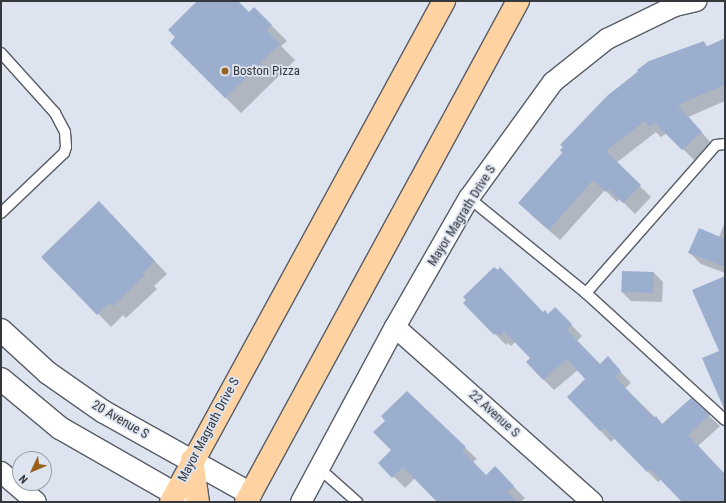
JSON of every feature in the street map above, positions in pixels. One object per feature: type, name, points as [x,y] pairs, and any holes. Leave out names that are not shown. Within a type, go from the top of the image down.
[{"type":"main road","name":"Mayor Magrath Drive S","points":[[179,499],[192,460],[444,1]]},
{"type":"main road","points":[[249,498],[518,1]]},
{"type":"main road","points":[[192,460],[198,502]]},
{"type":"street","name":"Mayor Magrath Drive S","points":[[301,502],[395,327],[469,198],[553,82],[607,38],[675,6],[696,1]]},
{"type":"street","name":"22 Avenue S","points":[[395,327],[592,502]]},
{"type":"street","name":"20 Avenue S","points":[[1,330],[48,373],[104,412],[192,460],[249,498]]},
{"type":"street","points":[[1,379],[60,428],[179,499]]},
{"type":"street","points":[[1,472],[36,502]]},
{"type":"lane","points":[[1,53],[55,113],[65,132],[66,147],[64,153],[1,213]]},
{"type":"lane","points":[[586,293],[716,145],[725,144]]},
{"type":"lane","points":[[469,198],[586,293],[725,420]]},
{"type":"lane","points":[[319,468],[357,502]]},
{"type":"building","name":"Boston Pizza","points":[[197,1],[238,1],[249,12],[254,7],[272,25],[267,30],[280,44],[225,98],[170,43],[175,37],[168,30]]},
{"type":"building","points":[[725,38],[725,85],[678,105],[702,132],[682,150],[655,123],[649,127],[645,121],[606,151],[641,185],[623,203],[608,189],[606,192],[593,180],[549,230],[518,203],[562,153],[560,150],[563,147],[560,145],[608,95],[638,72],[637,70],[649,61],[704,41],[706,47]]},
{"type":"building","points":[[99,201],[155,261],[143,273],[145,275],[113,306],[110,303],[97,315],[41,257]]},
{"type":"building","points":[[699,228],[725,239],[725,267],[688,253]]},
{"type":"building","points":[[494,267],[498,270],[500,267],[543,312],[545,310],[548,314],[555,307],[572,324],[567,330],[600,364],[608,356],[621,371],[615,377],[654,418],[656,416],[662,424],[691,398],[710,415],[688,435],[725,474],[725,502],[682,502],[650,469],[647,472],[604,428],[600,431],[567,397],[585,379],[567,359],[543,380],[526,362],[530,358],[504,331],[500,336],[497,333],[494,335],[463,303],[466,300],[463,297]]},
{"type":"building","points":[[622,271],[654,272],[653,293],[621,292]]},
{"type":"building","points":[[725,276],[725,411],[702,358],[719,351],[692,290]]},
{"type":"building","points":[[407,391],[466,447],[462,450],[486,475],[495,466],[514,486],[507,492],[517,502],[437,502],[403,467],[392,478],[378,463],[391,450],[373,432],[385,421],[381,416]]},
{"type":"place","name":"Boston Pizza","points":[[225,71]]}]
